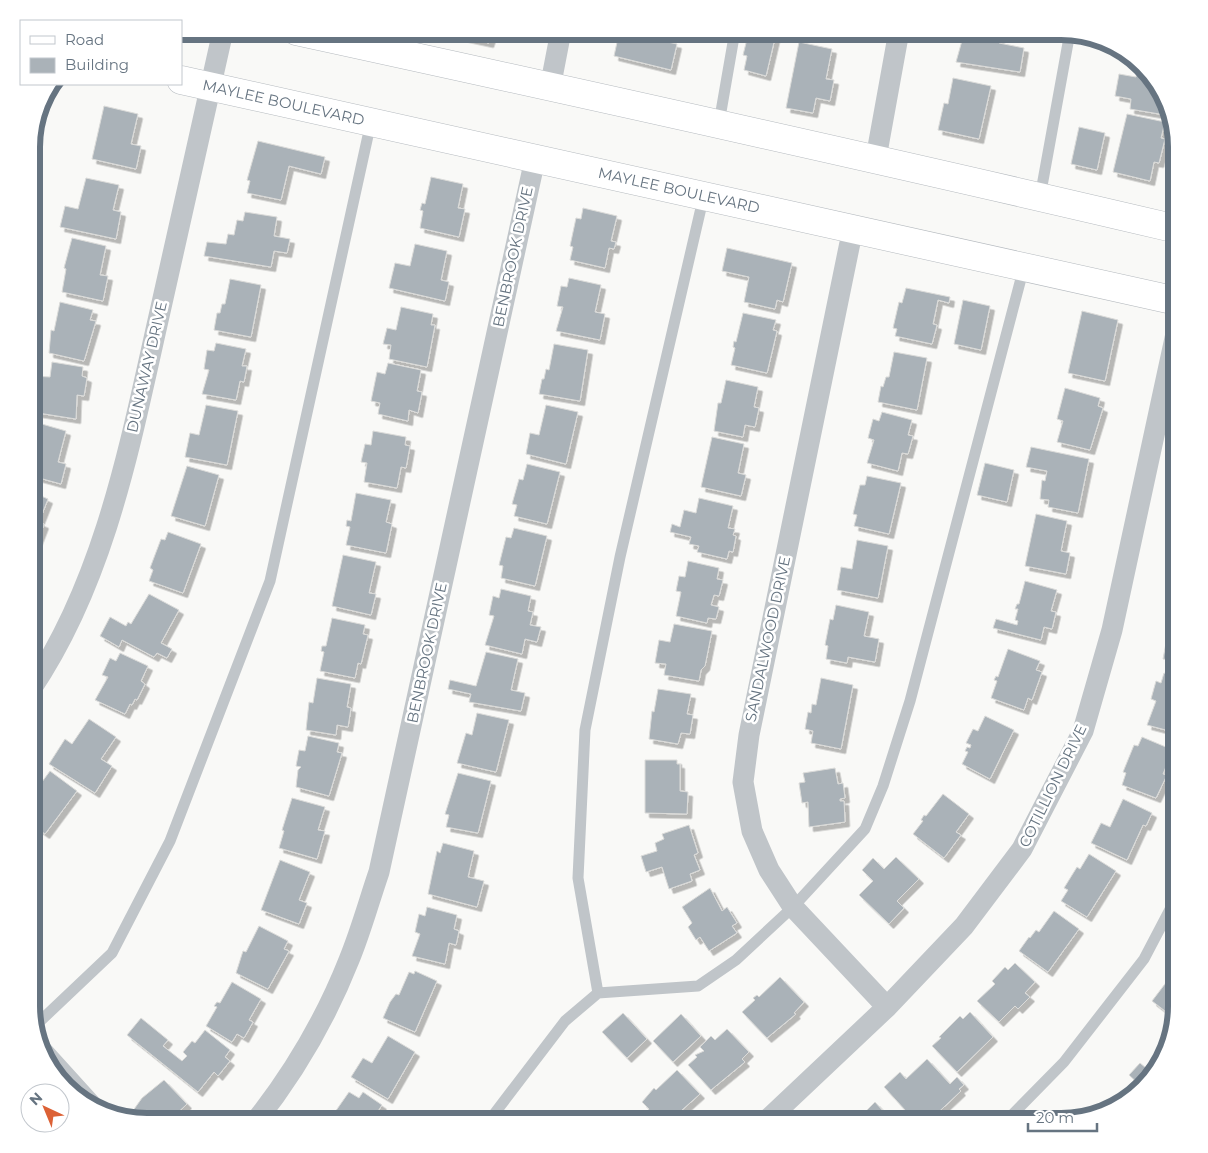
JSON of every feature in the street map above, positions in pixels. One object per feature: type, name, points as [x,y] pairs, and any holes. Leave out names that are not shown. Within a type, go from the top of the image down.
[{"type":"main road","points":[[375,40],[392,42],[550,88],[719,123],[1040,197],[1168,235]]},
{"type":"main road","name":"MAYLEE BOULEVARD","points":[[182,80],[1024,267],[1168,291]]},
{"type":"street","name":"DUNAWAY DRIVE","points":[[40,677],[47,666],[81,594],[116,498],[221,40]]},
{"type":"street","points":[[550,88],[559,40]]},
{"type":"street","points":[[876,158],[898,40]]},
{"type":"street","name":"BENBROOK DRIVE","points":[[262,1113],[277,1094],[318,1027],[349,960],[379,872],[534,159]]},
{"type":"street","name":"SANDALWOOD DRIVE","points":[[853,228],[750,725],[744,782],[752,830],[769,870],[793,907],[887,1007]]},
{"type":"street","name":"COTILLION DRIVE","points":[[775,1113],[887,1007],[964,926],[1022,849],[1083,731],[1112,630],[1168,371]]},
{"type":"lane","points":[[719,123],[733,40]]},
{"type":"lane","points":[[1040,197],[1068,41]]},
{"type":"lane","points":[[41,1020],[112,953],[170,841],[270,581],[371,122]]},
{"type":"lane","points":[[598,993],[578,878],[585,730],[620,557],[704,196]]},
{"type":"lane","points":[[495,1113],[566,1021],[598,993],[698,986],[736,960],[793,907],[865,829],[884,786],[912,691],[1024,267]]},
{"type":"lane","points":[[1014,1113],[1064,1062],[1144,959],[1168,913]]},
{"type":"lane","points":[[53,1056],[89,1096]]},
{"type":"building","points":[[475,40],[490,40],[489,43]]},
{"type":"building","points":[[617,40],[658,40],[677,44],[671,70],[614,56]]},
{"type":"building","points":[[747,40],[775,40],[766,76],[744,70],[747,56],[743,55]]},
{"type":"building","points":[[962,40],[1000,40],[999,43],[1024,48],[1020,72],[956,62]]},
{"type":"building","points":[[799,42],[832,49],[826,79],[834,80],[830,101],[816,98],[813,113],[786,108]]},
{"type":"building","points":[[1137,71],[1150,88],[1162,115],[1130,109],[1131,99],[1115,96],[1119,74],[1136,77]]},
{"type":"building","points":[[953,78],[991,86],[979,139],[938,130],[944,103],[948,104]]},
{"type":"building","points":[[104,106],[138,114],[131,144],[141,146],[136,169],[92,159]]},
{"type":"building","points":[[1127,114],[1164,122],[1161,138],[1165,139],[1159,163],[1154,162],[1150,181],[1113,172]]},
{"type":"building","points":[[1079,127],[1105,133],[1097,170],[1071,164]]},
{"type":"building","points":[[258,141],[325,157],[321,174],[289,166],[281,200],[247,193],[250,181],[247,180]]},
{"type":"building","points":[[431,177],[463,184],[458,208],[465,209],[459,237],[420,228],[423,211],[420,210],[422,203],[425,204]]},
{"type":"building","points":[[86,178],[119,185],[113,210],[121,212],[116,239],[60,227],[65,206],[78,209]]},
{"type":"building","points":[[583,208],[617,216],[611,241],[616,242],[614,249],[609,248],[605,268],[570,260],[573,247],[570,246],[576,218],[581,219]]},
{"type":"building","points":[[245,212],[277,217],[274,236],[290,239],[287,253],[274,251],[271,267],[204,256],[207,242],[226,244],[228,234],[234,235],[237,220],[243,221]]},
{"type":"building","points":[[72,238],[106,246],[100,275],[108,276],[103,301],[62,292],[66,269],[64,268]]},
{"type":"building","points":[[415,244],[447,251],[441,280],[449,282],[445,301],[389,288],[395,263],[410,266]]},
{"type":"building","points":[[727,248],[792,263],[783,302],[777,300],[775,309],[744,302],[749,277],[722,271]]},
{"type":"building","points":[[569,278],[601,285],[595,312],[605,314],[600,340],[556,331],[563,307],[557,306],[561,286],[567,287]]},
{"type":"building","points":[[230,279],[261,285],[251,337],[214,330],[217,313],[220,313],[222,304],[225,304]]},
{"type":"building","points":[[906,288],[950,297],[949,303],[938,300],[933,324],[937,325],[932,344],[895,336],[897,329],[893,328],[899,302],[902,303]]},
{"type":"building","points":[[963,300],[990,306],[981,350],[954,344]]},
{"type":"building","points":[[60,302],[93,310],[90,320],[96,321],[84,361],[49,353],[51,330],[54,331]]},
{"type":"building","points":[[401,307],[433,314],[431,325],[435,325],[427,367],[389,359],[391,345],[383,344],[387,328],[396,330]]},
{"type":"building","points":[[1082,311],[1118,320],[1105,381],[1068,373]]},
{"type":"building","points":[[743,313],[776,320],[773,330],[777,331],[767,373],[731,365],[735,348],[733,347],[734,341],[736,342]]},
{"type":"building","points":[[216,343],[246,349],[242,366],[247,366],[244,382],[240,381],[236,400],[202,394],[209,370],[204,369],[207,350],[214,351]]},
{"type":"building","points":[[554,344],[588,350],[580,401],[539,394],[546,369],[549,370]]},
{"type":"building","points":[[894,352],[927,358],[917,410],[878,402],[881,386],[883,387],[886,377],[889,377]]},
{"type":"building","points":[[52,362],[83,367],[82,376],[87,378],[84,396],[77,395],[76,419],[40,413],[40,376],[50,377]]},
{"type":"building","points":[[388,363],[421,370],[417,391],[422,392],[418,413],[409,410],[408,421],[378,414],[380,403],[371,401],[377,372],[385,374]]},
{"type":"building","points":[[726,380],[758,387],[754,407],[759,408],[755,427],[745,425],[743,437],[714,431],[718,403],[721,403]]},
{"type":"building","points":[[1065,388],[1100,398],[1098,406],[1103,408],[1090,450],[1057,442],[1063,421],[1057,419]]},
{"type":"building","points":[[206,405],[238,411],[227,465],[185,457],[190,433],[199,435]]},
{"type":"building","points":[[546,405],[578,412],[566,464],[526,454],[530,433],[539,435]]},
{"type":"building","points":[[882,412],[912,420],[908,435],[913,436],[908,454],[902,453],[898,471],[867,463],[874,440],[868,438],[873,419],[879,421]]},
{"type":"building","points":[[40,423],[66,431],[58,462],[66,464],[61,484],[40,478]]},
{"type":"building","points":[[373,431],[406,437],[405,445],[410,446],[406,468],[401,467],[397,488],[364,482],[367,463],[361,462],[365,444],[371,445]]},
{"type":"building","points":[[712,437],[744,444],[738,473],[746,475],[741,496],[701,487]]},
{"type":"building","points":[[1031,447],[1089,459],[1078,513],[1048,507],[1049,500],[1040,499],[1042,480],[1045,481],[1047,471],[1026,467]]},
{"type":"building","points":[[985,463],[1014,470],[1007,502],[977,495]]},
{"type":"building","points":[[527,464],[560,472],[547,524],[514,516],[517,505],[512,504],[519,479],[523,480]]},
{"type":"building","points":[[187,466],[219,475],[205,526],[171,516]]},
{"type":"building","points":[[867,476],[901,483],[889,534],[854,526],[857,515],[853,514],[860,485],[865,485]]},
{"type":"building","points":[[356,493],[391,500],[386,522],[392,524],[386,553],[346,545],[350,527],[346,526],[347,520],[351,521]]},
{"type":"building","points":[[40,496],[48,499],[40,519]]},
{"type":"building","points":[[699,498],[733,506],[728,528],[735,529],[733,535],[736,536],[733,552],[729,551],[727,559],[697,552],[699,546],[689,544],[691,537],[670,532],[672,524],[680,527],[684,510],[696,513]]},
{"type":"building","points":[[1036,514],[1067,521],[1061,551],[1070,553],[1066,574],[1025,566]]},
{"type":"building","points":[[40,522],[44,524],[40,534]]},
{"type":"building","points":[[514,528],[547,536],[535,586],[501,578],[503,566],[499,565],[506,537],[511,538]]},
{"type":"building","points":[[168,532],[201,544],[183,593],[149,581],[153,570],[150,568],[161,539],[165,540]]},
{"type":"building","points":[[857,540],[888,546],[878,598],[837,590],[841,567],[852,569]]},
{"type":"building","points":[[343,555],[376,562],[369,593],[376,594],[371,615],[332,606]]},
{"type":"building","points":[[688,561],[719,568],[717,579],[723,580],[719,596],[714,595],[711,605],[719,607],[716,619],[708,618],[707,623],[676,616],[681,592],[676,591],[679,576],[685,577]]},
{"type":"building","points":[[1025,581],[1057,590],[1051,611],[1056,612],[1052,629],[1044,627],[1041,640],[993,628],[996,619],[1017,625],[1018,621],[1015,620],[1018,609],[1015,609],[1017,604],[1019,604]]},
{"type":"building","points":[[501,589],[531,596],[528,611],[533,612],[530,625],[541,627],[537,642],[525,639],[522,654],[485,645],[494,616],[489,615],[493,596],[499,598]]},
{"type":"building","points":[[149,594],[179,610],[161,643],[172,649],[167,658],[157,653],[154,657],[122,640],[119,647],[100,636],[110,617],[126,626],[128,622],[131,624]]},
{"type":"building","points":[[836,605],[869,612],[864,636],[879,639],[875,662],[848,657],[847,663],[826,659],[828,646],[825,645],[830,619],[833,620]]},
{"type":"building","points":[[332,618],[365,625],[363,634],[368,635],[361,664],[358,663],[355,678],[320,671],[324,652],[321,651],[322,646],[326,646]]},
{"type":"building","points":[[674,624],[712,631],[705,666],[701,670],[699,681],[664,675],[666,664],[655,663],[659,640],[670,642]]},
{"type":"building","points":[[1166,643],[1168,644],[1168,660],[1163,659]]},
{"type":"building","points":[[1008,649],[1040,661],[1036,670],[1042,672],[1032,700],[1028,698],[1024,710],[991,698],[997,681],[994,680],[996,676],[998,677]]},
{"type":"building","points":[[486,652],[518,659],[511,690],[525,693],[521,711],[469,702],[471,694],[448,689],[450,680],[476,686]]},
{"type":"building","points":[[120,653],[148,666],[141,681],[145,684],[137,700],[135,699],[132,705],[130,704],[125,714],[95,700],[108,677],[102,675],[110,658],[116,661]]},
{"type":"building","points":[[1164,673],[1168,674],[1168,731],[1147,725],[1156,701],[1151,699],[1156,681],[1161,683]]},
{"type":"building","points":[[317,678],[351,684],[347,707],[351,708],[348,727],[337,725],[336,735],[306,730],[309,702],[313,703]]},
{"type":"building","points":[[821,678],[853,685],[841,749],[811,743],[813,731],[805,729],[808,712],[811,713],[812,704],[816,705]]},
{"type":"building","points":[[658,689],[691,694],[687,714],[693,715],[690,734],[681,733],[678,744],[649,739],[652,711],[654,712]]},
{"type":"building","points":[[477,713],[509,720],[496,772],[457,763],[466,733],[472,735]]},
{"type":"building","points":[[985,716],[1014,730],[990,779],[962,764],[968,752],[965,751],[971,745],[966,743],[973,729],[978,731]]},
{"type":"building","points":[[89,719],[116,737],[101,759],[112,766],[95,793],[49,764],[65,739],[72,744]]},
{"type":"building","points":[[308,736],[339,743],[337,752],[342,753],[329,796],[296,787],[298,770],[301,767],[296,766],[299,750],[305,751]]},
{"type":"building","points":[[1142,737],[1168,748],[1168,762],[1163,774],[1167,775],[1156,798],[1122,785],[1126,773],[1123,772],[1134,745],[1138,746]]},
{"type":"building","points":[[645,760],[677,760],[677,764],[680,764],[680,791],[688,792],[687,814],[645,813]]},
{"type":"building","points":[[835,768],[838,784],[843,783],[845,798],[840,799],[840,801],[844,801],[845,822],[809,827],[808,802],[802,803],[799,783],[805,782],[803,773]]},
{"type":"building","points":[[50,771],[77,791],[45,834],[40,830],[40,785]]},
{"type":"building","points":[[458,773],[491,781],[478,833],[446,827],[449,815],[445,814]]},
{"type":"building","points":[[943,794],[969,814],[956,832],[961,835],[944,858],[913,834],[923,821],[921,820],[924,815],[926,816]]},
{"type":"building","points":[[292,798],[325,807],[318,830],[325,831],[317,859],[279,848],[284,831],[282,830]]},
{"type":"building","points":[[1123,799],[1152,813],[1146,826],[1143,825],[1127,860],[1091,843],[1101,823],[1110,827]]},
{"type":"building","points":[[689,825],[698,853],[694,855],[700,870],[690,874],[692,881],[669,889],[662,867],[646,872],[641,856],[657,851],[655,843],[664,839],[662,834]]},
{"type":"building","points":[[443,843],[474,851],[468,877],[484,881],[477,907],[428,894],[437,851],[440,853]]},
{"type":"building","points":[[1089,854],[1116,871],[1087,917],[1061,901],[1068,890],[1064,888],[1077,867],[1080,869]]},
{"type":"building","points":[[896,857],[919,879],[897,901],[904,908],[889,924],[859,895],[873,881],[862,870],[873,858],[884,869]]},
{"type":"building","points":[[280,860],[310,872],[299,900],[307,903],[299,924],[261,910]]},
{"type":"building","points":[[710,888],[722,911],[727,907],[737,923],[732,926],[737,933],[709,951],[700,937],[696,940],[688,927],[692,923],[682,907]]},
{"type":"building","points":[[427,907],[457,915],[454,929],[459,931],[456,945],[449,943],[445,964],[412,956],[420,934],[415,932],[419,914],[425,916]]},
{"type":"building","points":[[1054,911],[1079,929],[1048,972],[1019,951],[1036,930],[1039,932]]},
{"type":"building","points":[[259,926],[288,941],[284,949],[289,951],[268,989],[236,973],[243,951],[246,952]]},
{"type":"building","points":[[1015,963],[1035,982],[1025,993],[1030,997],[1018,1009],[1015,1006],[999,1022],[977,1001],[995,984],[992,981],[1005,967],[1008,970]]},
{"type":"building","points":[[415,971],[437,981],[415,1032],[383,1018],[390,1002],[396,994],[399,995],[409,972],[414,974]]},
{"type":"building","points":[[780,977],[804,1002],[794,1013],[796,1014],[767,1038],[742,1012],[755,1000],[753,998],[757,995],[759,997]]},
{"type":"building","points":[[1168,980],[1168,1013],[1152,1001]]},
{"type":"building","points":[[232,982],[261,999],[249,1020],[253,1022],[244,1038],[237,1034],[232,1042],[206,1026],[217,1007],[214,1006],[217,1002],[220,1003]]},
{"type":"building","points":[[970,1012],[993,1037],[957,1072],[932,1046],[960,1016],[963,1019]]},
{"type":"building","points":[[623,1013],[647,1039],[627,1058],[602,1032]]},
{"type":"building","points":[[681,1014],[701,1036],[673,1062],[653,1041]]},
{"type":"building","points":[[141,1018],[168,1040],[163,1046],[182,1061],[187,1056],[183,1052],[192,1041],[195,1043],[205,1030],[230,1050],[225,1057],[230,1061],[218,1076],[214,1072],[198,1092],[127,1035]]},
{"type":"building","points":[[727,1029],[749,1052],[742,1059],[745,1062],[711,1090],[688,1065],[697,1057],[695,1055],[704,1051],[700,1047],[711,1036],[715,1040]]},
{"type":"building","points":[[388,1036],[415,1052],[388,1099],[351,1077],[363,1058],[372,1063]]},
{"type":"building","points":[[927,1059],[950,1084],[957,1077],[964,1085],[959,1089],[961,1091],[938,1113],[908,1113],[884,1087],[900,1072],[906,1079]]},
{"type":"building","points":[[1140,1063],[1147,1069],[1137,1082],[1129,1075]]},
{"type":"building","points":[[677,1070],[700,1094],[682,1110],[684,1113],[646,1113],[649,1109],[642,1102],[654,1088],[656,1090]]},
{"type":"building","points":[[164,1080],[187,1104],[177,1113],[132,1112],[142,1098]]},
{"type":"building","points":[[349,1092],[359,1098],[363,1092],[382,1105],[377,1113],[334,1113]]},
{"type":"building","points":[[875,1102],[885,1113],[864,1113]]}]
